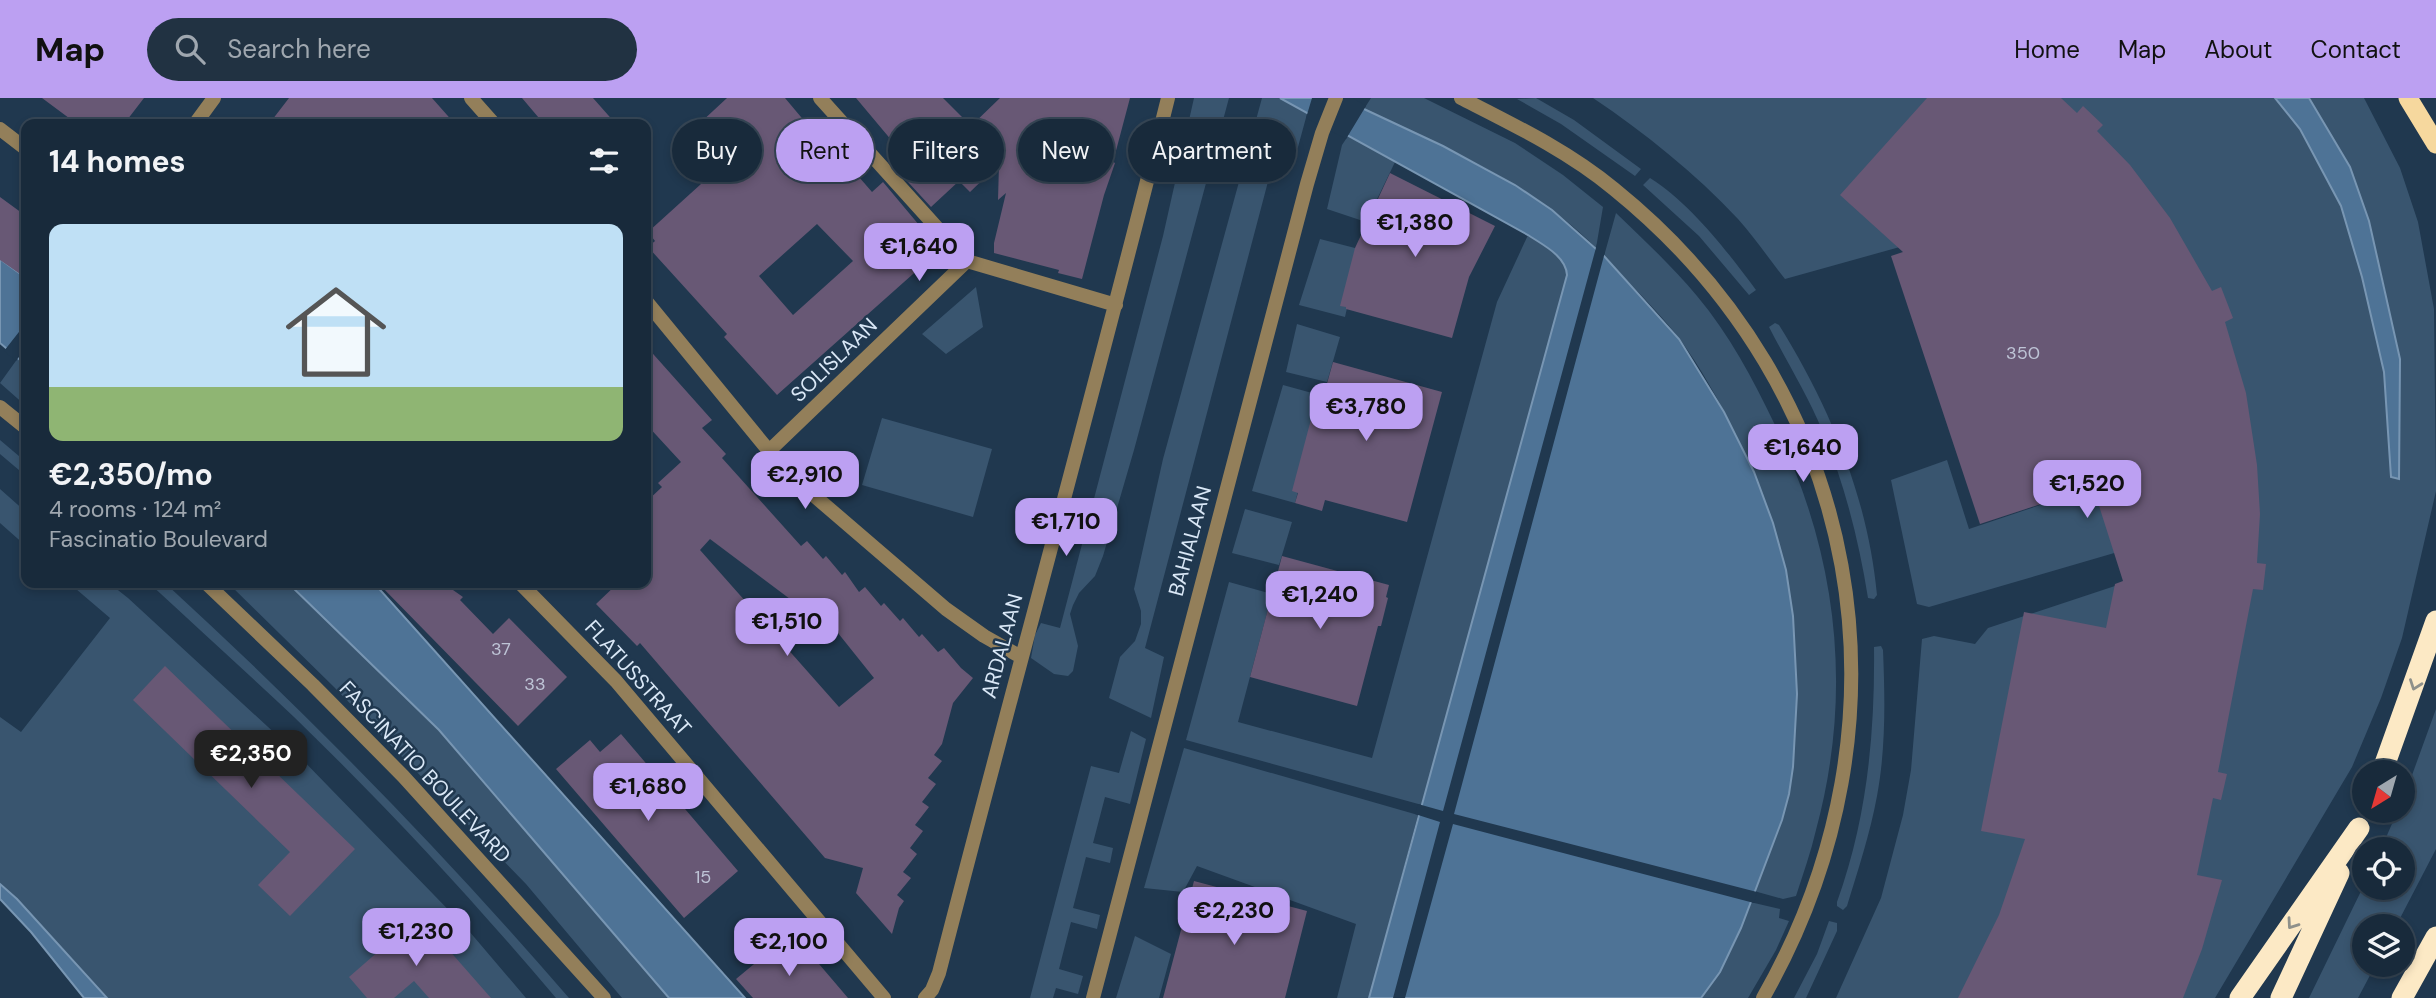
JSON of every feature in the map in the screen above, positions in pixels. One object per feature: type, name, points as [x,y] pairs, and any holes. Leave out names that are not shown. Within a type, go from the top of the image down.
[{"type":"highway","points":[[2408,98],[2436,144]]},
{"type":"highway","points":[[2386,760],[2436,621]]},
{"type":"highway","points":[[2240,998],[2360,823]]},
{"type":"highway","points":[[2281,998],[2361,823]]},
{"type":"highway","points":[[2402,998],[2436,937]]},
{"type":"street","points":[[199,119],[214,98]]},
{"type":"street","points":[[471,98],[490,119]]},
{"type":"street","points":[[820,98],[967,261],[1116,305]]},
{"type":"street","name":"ARDALAAN","points":[[925,998],[932,990],[939,973],[1116,305],[1168,98]]},
{"type":"street","name":"BAHIALAAN","points":[[1093,998],[1225,492],[1322,133],[1336,98]]},
{"type":"street","points":[[1461,98],[1551,145],[1588,168],[1642,214],[1687,259],[1735,317],[1769,369],[1811,453],[1823,488],[1843,563],[1851,630],[1852,684],[1846,758],[1834,826],[1816,884],[1786,958],[1763,998]]},
{"type":"street","points":[[0,130],[21,145]]},
{"type":"street","name":"SOLISLAAN","points":[[769,451],[967,261]]},
{"type":"street","points":[[651,307],[769,451],[811,493],[903,574],[984,636],[1021,657]]},
{"type":"street","points":[[0,407],[21,424]]},
{"type":"street","name":"FASCINATIO BOULEVARD","points":[[211,588],[403,776],[604,998]]},
{"type":"street","name":"FLATUSSTRAAT","points":[[525,588],[616,681],[884,998]]},
{"type":"shaded area","points":[[1194,98],[1229,98],[1223,119],[1189,119]]},
{"type":"shaded area","points":[[1262,98],[1280,98],[1307,114],[1296,154],[1296,119],[1256,119]]},
{"type":"shaded area","points":[[1280,98],[1347,98],[1515,185],[1552,210],[1604,256],[1679,339],[1724,412],[1754,472],[1773,523],[1786,570],[1793,616],[1797,694],[1793,767],[1782,820],[1741,928],[1720,972],[1701,998],[1369,998],[1567,275],[1563,262],[1547,247],[1528,235]]},
{"type":"shaded area","points":[[1371,98],[1424,98],[1515,143],[1563,175],[1603,207],[1596,248],[1571,225],[1516,185],[1364,109]]},
{"type":"shaded area","points":[[1536,98],[1574,120],[1641,169],[1635,176],[1561,124],[1517,99]]},
{"type":"shaded area","points":[[1593,98],[2275,98],[2300,129],[2341,206],[2362,277],[2384,372],[2391,477],[2399,478],[2386,294],[2369,221],[2350,167],[2309,98],[2364,98],[2400,168],[2418,222],[2434,309],[2436,491],[2402,638],[2381,698],[2355,760],[2352,760],[2352,767],[2215,998],[1836,998],[1881,898],[1903,815],[1911,770],[1922,639],[1934,636],[1975,644],[1988,628],[2136,579],[2128,549],[1929,607],[1917,604],[1891,480],[1947,460],[1969,529],[2213,447],[2133,182],[1785,279],[1722,202],[1632,125]]},
{"type":"shaded area","points":[[2275,98],[2309,98],[2350,167],[2369,221],[2400,359],[2399,479],[2391,477],[2384,372],[2362,277],[2341,206],[2300,129]]},
{"type":"shaded area","points":[[1348,136],[1395,162],[1366,222],[1327,209],[1342,145]]},
{"type":"shaded area","points":[[1650,178],[1694,214],[1756,290],[1749,295],[1699,236],[1643,185]]},
{"type":"shaded area","points":[[1175,182],[1206,182],[1103,556],[1095,576],[1079,593],[1070,614],[1078,646],[1073,671],[1068,676],[1054,674],[1031,658],[1035,635],[1041,623],[1060,628]]},
{"type":"shaded area","points":[[1239,182],[1268,182],[1145,648],[1164,657],[1151,718],[1109,698],[1120,657],[1135,641],[1141,624],[1141,611],[1134,589],[1163,459]]},
{"type":"shaded area","points":[[1616,213],[1687,285],[1730,341],[1774,423],[1812,522],[1825,572],[1833,622],[1836,674],[1834,725],[1828,777],[1816,830],[1796,896],[1783,899],[1754,891],[1785,808],[1793,761],[1793,629],[1775,532],[1736,434],[1702,373],[1670,327],[1604,256]]},
{"type":"shaded area","points":[[1528,235],[1558,256],[1567,275],[1422,805],[1186,740],[1229,582],[1272,594],[1238,722],[1372,758],[1497,302]]},
{"type":"shaded area","points":[[1320,239],[1355,248],[1359,254],[1345,317],[1299,305]]},
{"type":"shaded area","points":[[0,259],[21,274],[21,361],[0,343]]},
{"type":"shaded area","points":[[976,287],[983,327],[946,354],[922,334]]},
{"type":"shaded area","points":[[1775,323],[1779,325],[1815,388],[1844,454],[1865,523],[1877,595],[1874,599],[1868,598],[1850,514],[1831,452],[1811,405],[1769,327]]},
{"type":"shaded area","points":[[1297,324],[1340,337],[1327,382],[1286,372]]},
{"type":"shaded area","points":[[18,358],[21,361],[21,402],[0,383]]},
{"type":"shaded area","points":[[1283,385],[1323,396],[1295,503],[1252,491]]},
{"type":"shaded area","points":[[882,418],[992,449],[973,517],[862,485]]},
{"type":"shaded area","points":[[0,440],[21,458],[21,472],[0,454]]},
{"type":"shaded area","points":[[0,489],[21,508],[21,542],[0,523]]},
{"type":"shaded area","points":[[1245,509],[1292,522],[1279,565],[1232,553]]},
{"type":"shaded area","points":[[75,588],[115,588],[128,598],[293,750],[469,931],[526,998],[107,998],[17,899],[0,884],[0,717],[21,732],[110,618]]},
{"type":"shaded area","points":[[154,588],[170,588],[322,733],[424,837],[569,998],[556,998],[461,889],[294,717]]},
{"type":"shaded area","points":[[233,588],[293,588],[439,730],[669,998],[622,998],[526,884]]},
{"type":"shaded area","points":[[293,588],[378,588],[745,998],[669,998],[439,730]]},
{"type":"shaded area","points":[[1881,646],[1884,705],[1880,778],[1864,852],[1847,906],[1843,910],[1837,906],[1837,902],[1856,839],[1862,808],[1871,744],[1874,647]]},
{"type":"shaded area","points":[[2436,709],[2436,849],[2415,889],[2415,837],[2386,837],[2392,823],[2415,823],[2415,767]]},
{"type":"shaded area","points":[[1131,731],[1146,739],[1130,804],[1105,797],[1093,843],[1113,848],[1110,863],[1086,857],[1073,908],[1100,915],[1097,929],[1071,922],[1059,969],[1083,976],[1078,994],[1056,988],[1053,998],[1030,998],[1091,766],[1119,773]]},
{"type":"shaded area","points":[[1184,748],[1418,815],[1369,998],[1337,998],[1356,924],[1197,866],[1183,892],[1144,888]]},
{"type":"shaded area","points":[[0,884],[17,899],[107,998],[84,998],[31,932],[0,899]]},
{"type":"shaded area","points":[[2357,900],[2410,900],[2402,914],[2352,914],[2352,977],[2369,977],[2358,998],[2309,998]]},
{"type":"shaded area","points":[[1750,902],[1780,909],[1779,918],[1789,921],[1776,950],[1748,998],[1701,998],[1730,952]]},
{"type":"shaded area","points":[[1829,921],[1837,923],[1837,931],[1806,998],[1794,998],[1817,954]]},
{"type":"shaded area","points":[[1135,936],[1171,954],[1159,998],[1116,998]]},
{"type":"pier","points":[[1312,98],[1353,98],[1366,106],[1346,139],[1306,118]]},
{"type":"pier","points":[[1597,244],[1605,252],[1454,814],[1757,892],[1754,903],[1453,824],[1405,998],[1393,998],[1440,822],[1415,814],[1418,804],[1443,811]]},
{"type":"pier","points":[[21,329],[21,354],[16,361],[4,351]]},
{"type":"building","points":[[42,98],[144,98],[128,119],[70,119]]},
{"type":"building","points":[[289,98],[432,98],[451,119],[273,119]]},
{"type":"building","points":[[522,98],[593,98],[612,119],[540,119]]},
{"type":"building","points":[[727,98],[785,98],[803,119],[776,119],[776,182],[863,182],[872,192],[883,182],[940,250],[777,395],[724,337],[727,334],[651,250],[651,244],[655,241],[651,236],[651,229],[701,184],[699,182],[762,182],[762,119],[704,119]],"holes":[[[817,224],[853,261],[793,315],[759,276]]]},
{"type":"building","points":[[856,98],[943,98],[964,119],[888,119],[888,136]]},
{"type":"building","points":[[1000,98],[1130,98],[1114,158],[1114,119],[1018,119],[1018,182],[1108,182],[1082,279],[1058,273],[1059,270],[994,253],[1006,193],[998,200],[998,182],[1004,182],[1004,119],[978,119]]},
{"type":"building","points":[[1927,98],[2061,98],[2077,113],[2083,106],[2103,125],[2097,131],[2130,165],[2170,218],[2212,291],[2221,287],[2233,318],[2225,322],[2246,393],[2257,465],[2260,514],[2257,563],[2266,564],[2263,590],[2253,589],[2218,772],[2227,774],[2221,800],[2213,798],[2197,875],[2222,880],[2202,949],[2183,998],[1958,998],[1999,915],[2025,839],[1981,831],[2024,612],[2106,628],[2115,584],[2123,581],[2093,487],[1980,524],[1891,256],[1903,252],[1840,195]]},
{"type":"building","points":[[1390,173],[1495,226],[1469,277],[1452,338],[1340,306],[1355,248]]},
{"type":"building","points":[[908,182],[958,182],[931,207]]},
{"type":"building","points":[[960,182],[980,182],[970,192]]},
{"type":"building","points":[[0,197],[21,212],[21,275],[0,260]]},
{"type":"building","points":[[651,352],[712,420],[702,428],[726,454],[722,458],[801,546],[807,541],[823,559],[826,556],[842,575],[845,572],[859,592],[865,587],[881,606],[884,603],[900,621],[903,618],[919,637],[922,634],[938,652],[944,648],[973,678],[953,703],[942,744],[934,755],[942,761],[928,778],[936,784],[922,802],[929,807],[915,825],[923,831],[910,848],[917,854],[903,872],[911,878],[897,895],[904,901],[899,908],[892,934],[856,893],[863,868],[825,858],[640,643],[637,646],[596,604],[613,588],[651,588],[651,497],[662,487],[658,483],[681,462],[651,429]],"holes":[[[710,539],[806,611],[814,603],[874,678],[839,707],[700,550]]]},
{"type":"building","points":[[1333,362],[1442,392],[1407,522],[1325,500],[1322,511],[1295,503],[1298,493],[1292,491],[1318,393],[1322,385],[1326,387]]},
{"type":"building","points":[[1282,556],[1389,585],[1381,626],[1378,626],[1357,706],[1250,677]]},
{"type":"building","points":[[383,588],[450,588],[463,597],[460,600],[493,634],[509,618],[567,677],[518,726]]},
{"type":"building","points":[[165,666],[355,849],[290,916],[258,885],[290,852],[133,700]]},
{"type":"building","points":[[621,734],[738,871],[684,918],[556,769],[590,740],[600,752]]},
{"type":"building","points":[[1194,881],[1307,911],[1285,998],[1163,998]]},
{"type":"building","points":[[419,916],[491,998],[429,998],[414,981],[394,998],[367,998],[349,977]]},
{"type":"building","points":[[802,944],[848,998],[753,998],[736,979],[771,950],[781,962]]}]
